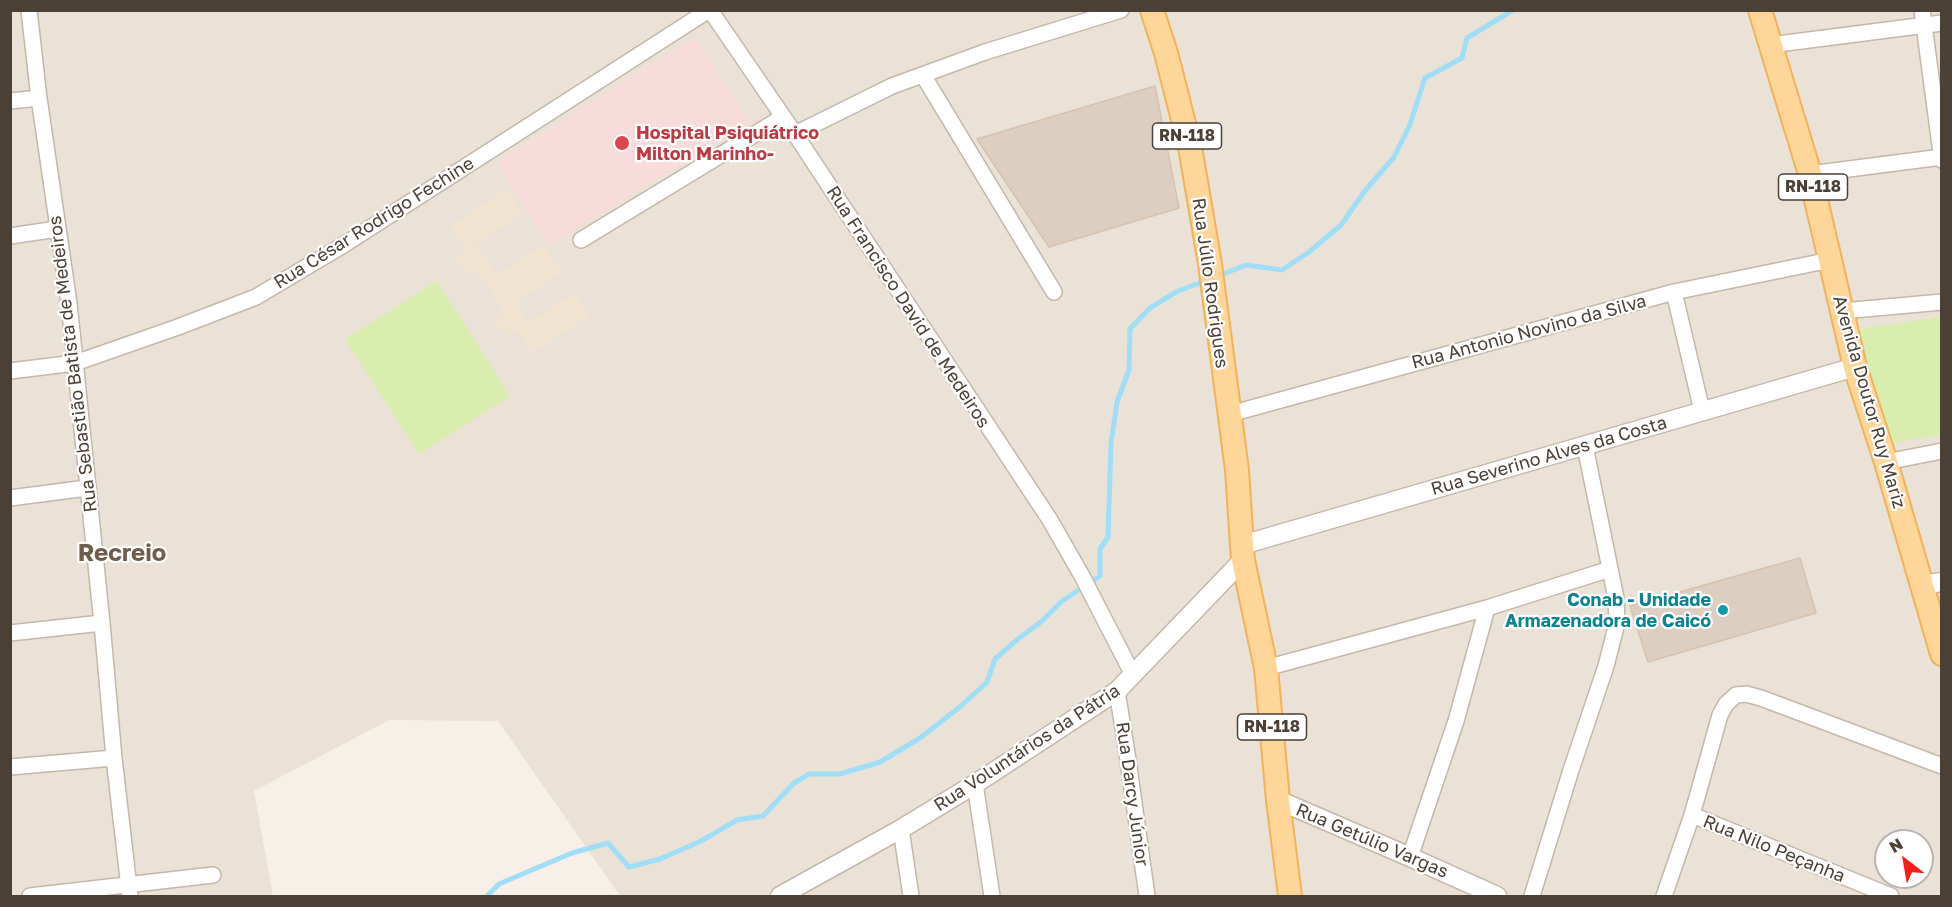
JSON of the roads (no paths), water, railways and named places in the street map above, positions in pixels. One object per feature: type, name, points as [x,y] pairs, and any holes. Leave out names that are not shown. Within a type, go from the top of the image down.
[{"type":"main road","name":"Rua Júlio Rodrigues","points":[[1152,10],[1166,53],[1190,147],[1210,264],[1237,470],[1243,553]]},
{"type":"main road","name":"Avenida Doutor Ruy Mariz","points":[[1760,10],[1810,174],[1855,367],[1886,462],[1931,584],[1941,654]]},
{"type":"main road","name":"RN-118","points":[[1243,553],[1266,668],[1278,800],[1290,897]]},
{"type":"street","name":"Rua Sebastião Batista de Medeiros","points":[[29,10],[39,98],[69,303],[114,758],[130,891]]},
{"type":"street","name":"Rua Francisco David de Medeiros","points":[[710,10],[795,134],[1050,520],[1133,675]]},
{"type":"street","name":"Rua César Rodrigo Fechine","points":[[10,371],[75,363],[256,297],[345,244],[710,10]]},
{"type":"street","points":[[795,134],[892,86],[984,52],[1121,10]]},
{"type":"street","points":[[1770,45],[1923,18],[1941,23]]},
{"type":"street","points":[[1810,174],[1941,158],[1923,18]]},
{"type":"street","points":[[923,75],[1054,292]]},
{"type":"street","points":[[10,101],[39,98]]},
{"type":"street","points":[[581,240],[783,117]]},
{"type":"street","points":[[10,236],[57,229]]},
{"type":"street","name":"Rua Antonio Novino da Silva","points":[[1230,414],[1674,292],[1830,260]]},
{"type":"street","points":[[1674,292],[1702,411]]},
{"type":"street","points":[[1842,311],[1941,302]]},
{"type":"street","name":"Rua Severino Alves da Costa","points":[[1243,553],[1585,446],[1855,367]]},
{"type":"street","points":[[1532,897],[1606,666],[1617,623],[1616,598],[1585,446]]},
{"type":"street","points":[[1886,462],[1941,451]]},
{"type":"street","points":[[10,498],[87,488]]},
{"type":"street","name":"Rua Voluntários da Pátria","points":[[780,897],[901,829],[975,784],[1117,692],[1243,553]]},
{"type":"street","points":[[1266,668],[1487,608],[1610,568]]},
{"type":"street","points":[[1410,857],[1456,721],[1487,608]]},
{"type":"street","points":[[10,633],[102,623]]},
{"type":"street","name":"Rua Darcy Júnior","points":[[1117,692],[1147,897]]},
{"type":"street","points":[[1664,897],[1692,815],[1720,715],[1726,704],[1736,695],[1746,694],[1772,702],[1941,766]]},
{"type":"street","points":[[10,767],[114,758]]},
{"type":"street","points":[[975,784],[992,897]]},
{"type":"street","name":"Rua Getúlio Vargas","points":[[1278,800],[1497,897]]},
{"type":"street","name":"Rua Nilo Peçanha","points":[[1692,815],[1891,897]]},
{"type":"street","points":[[901,829],[911,897]]},
{"type":"street","points":[[30,897],[130,891],[213,875]]},
{"type":"waterway","points":[[1218,276],[1246,265],[1282,270],[1309,252],[1341,225],[1364,192],[1394,157],[1409,127],[1425,78],[1462,58],[1467,38],[1513,10]]},
{"type":"waterway","points":[[487,896],[499,884],[572,853],[608,843],[629,867],[660,859],[701,841],[737,820],[763,816],[794,783],[809,774],[840,774],[880,762],[920,738],[961,706],[987,682],[995,659],[1042,621],[1062,601],[1100,576],[1100,549],[1108,537],[1111,443],[1117,402],[1129,370],[1130,329],[1150,308],[1176,292],[1207,280]]},
{"type":"place","name":"Hospital Psiquiátrico Milton Marinho-","points":[[622,143]]},
{"type":"place","name":"Conab - Unidade Armazenadora de Caicó","points":[[1723,610]]},
{"type":"district","name":"Recreio","points":[[122,553]]}]
